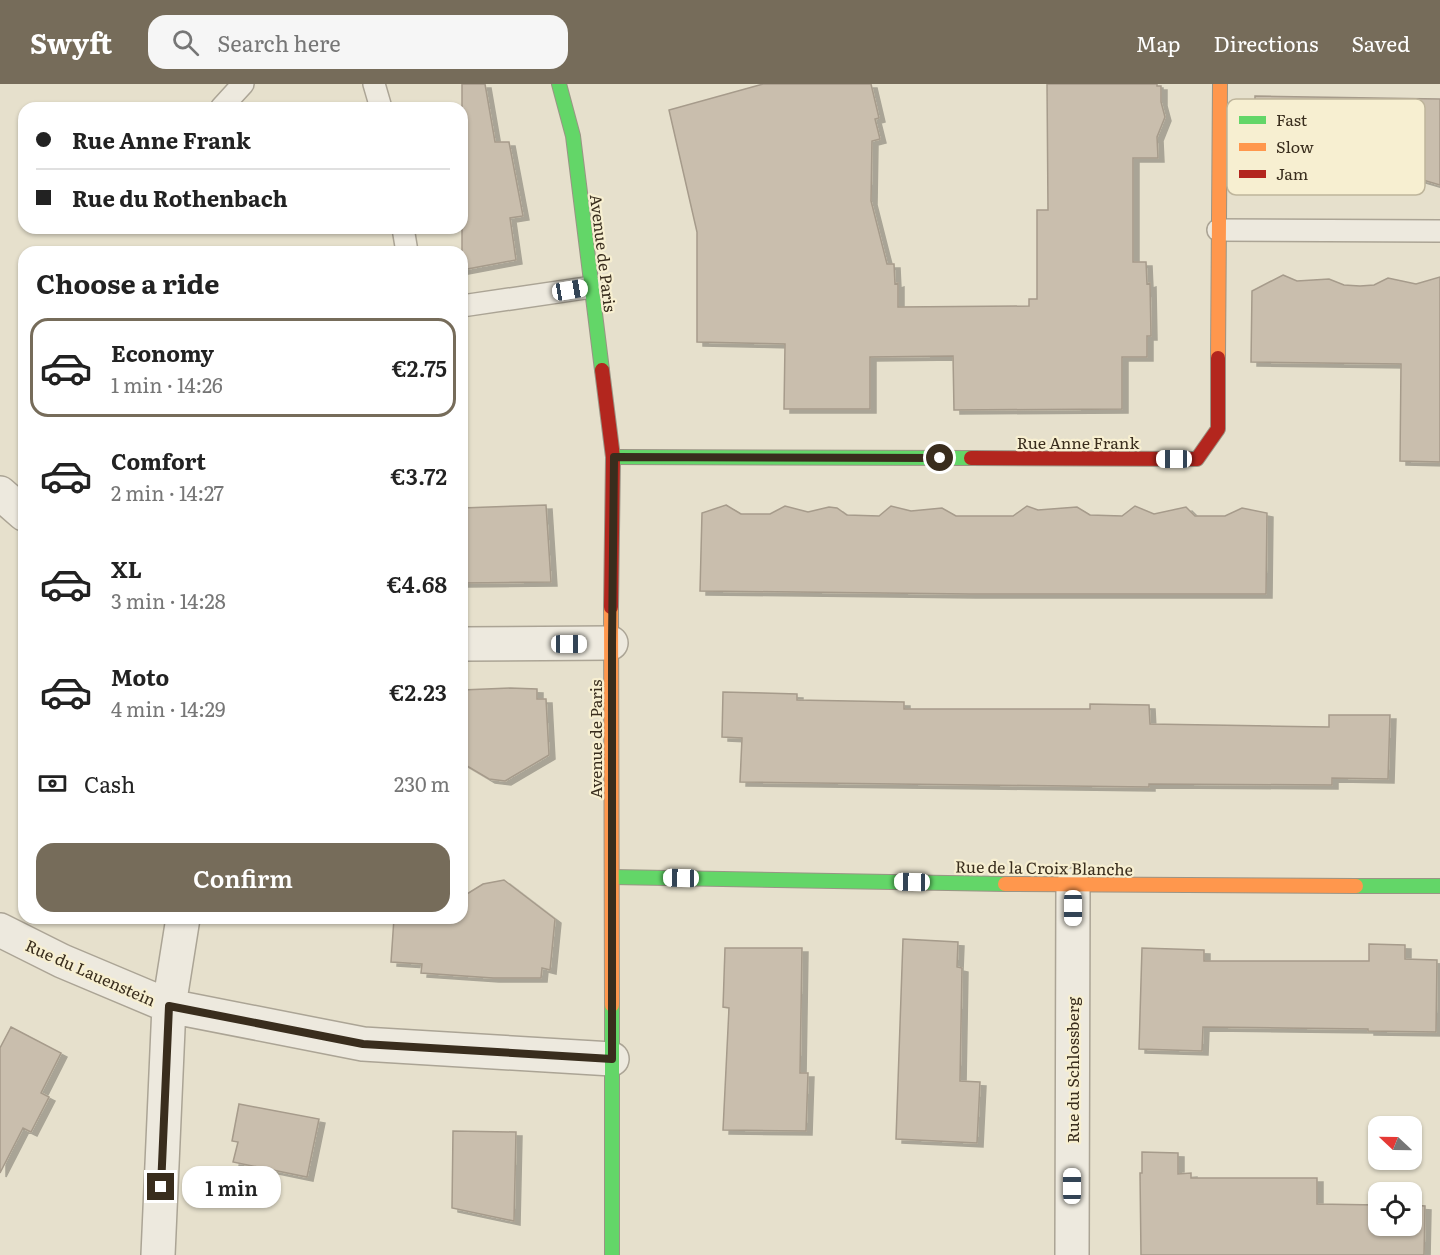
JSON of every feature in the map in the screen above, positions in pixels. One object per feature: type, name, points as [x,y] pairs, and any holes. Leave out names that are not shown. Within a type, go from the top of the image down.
[{"type":"street","name":"Avenue de Paris","points":[[559,84],[573,136],[614,457],[612,1255]]},
{"type":"street","name":"Rue Anne Frank","points":[[614,457],[1197,459],[1218,429],[1220,84]]},
{"type":"street","points":[[0,493],[18,509]]},
{"type":"street","points":[[468,644],[612,643]]},
{"type":"street","name":"Rue de la Croix Blanche","points":[[612,877],[1073,885],[1440,886]]},
{"type":"street","name":"Rue du Schlossberg","points":[[1072,1255],[1073,885]]},
{"type":"street","points":[[158,1255],[169,1006],[182,924]]},
{"type":"street","name":"Rue du Lauenstein","points":[[0,930],[62,961],[169,1006],[363,1044],[612,1059]]},
{"type":"lane","points":[[226,102],[243,84]]},
{"type":"lane","points":[[374,84],[379,102]]},
{"type":"lane","points":[[1218,230],[1440,231]]},
{"type":"lane","points":[[468,305],[592,287]]},
{"type":"building","points":[[462,84],[485,84],[495,142],[509,142],[523,216],[510,218],[516,260],[468,269],[468,246],[462,246],[462,234],[468,234],[468,102],[462,102]]},
{"type":"building","points":[[763,84],[871,84],[879,118],[875,119],[880,139],[872,141],[871,201],[887,264],[894,264],[895,284],[898,283],[898,307],[1029,306],[1029,299],[1037,299],[1037,210],[1048,210],[1047,84],[1157,84],[1161,86],[1161,102],[1165,117],[1157,137],[1158,158],[1133,158],[1133,262],[1146,262],[1147,284],[1150,283],[1151,336],[1147,336],[1147,357],[1122,357],[1122,409],[954,410],[953,356],[870,357],[870,409],[784,409],[785,344],[697,342],[697,232],[669,110]]},
{"type":"building","points":[[1255,96],[1440,99],[1440,185],[1425,181],[1425,99],[1255,99]]},
{"type":"building","points":[[1283,275],[1297,281],[1329,279],[1344,285],[1360,286],[1374,285],[1388,278],[1416,284],[1440,277],[1440,462],[1400,461],[1401,364],[1251,362],[1252,291]]},
{"type":"building","points":[[546,505],[551,582],[468,583],[468,508]]},
{"type":"building","points":[[726,505],[741,514],[770,514],[785,506],[808,512],[829,507],[837,508],[847,515],[879,516],[891,506],[911,511],[942,508],[956,516],[1013,516],[1027,506],[1038,510],[1077,507],[1090,515],[1122,516],[1135,506],[1154,514],[1186,507],[1195,516],[1225,516],[1242,508],[1267,513],[1266,594],[700,591],[702,513]]},
{"type":"building","points":[[537,689],[537,699],[546,699],[549,755],[505,781],[489,779],[468,767],[468,690]]},
{"type":"building","points":[[723,692],[797,694],[797,700],[904,702],[904,709],[1090,709],[1090,704],[1149,705],[1150,724],[1329,727],[1329,715],[1390,715],[1388,779],[1332,778],[1332,785],[1149,784],[1149,787],[740,782],[742,738],[722,737]]},
{"type":"building","points":[[504,880],[555,919],[550,970],[542,968],[541,978],[493,978],[421,973],[422,964],[391,962],[394,924],[468,924],[468,893],[483,884]]},
{"type":"building","points":[[903,939],[958,942],[957,967],[962,968],[960,1081],[980,1082],[977,1143],[896,1139]]},
{"type":"building","points":[[1369,944],[1405,945],[1405,959],[1437,960],[1436,1032],[1203,1027],[1202,1051],[1139,1049],[1142,948],[1204,950],[1204,961],[1369,961]]},
{"type":"building","points":[[725,948],[802,948],[800,1073],[808,1073],[806,1131],[723,1130],[729,1008],[723,1007]]},
{"type":"building","points":[[11,1027],[61,1053],[41,1093],[49,1097],[31,1132],[23,1128],[0,1173],[0,1048]]},
{"type":"building","points":[[239,1104],[319,1119],[307,1177],[233,1162],[238,1142],[232,1141]]},
{"type":"building","points":[[453,1131],[516,1132],[514,1221],[452,1208]]},
{"type":"building","points":[[1142,1152],[1178,1153],[1178,1174],[1191,1173],[1191,1178],[1317,1178],[1317,1204],[1368,1205],[1368,1236],[1422,1236],[1422,1206],[1425,1206],[1424,1255],[1141,1255],[1140,1173],[1142,1173]]},
{"type":"traffic: fast","points":[[559,84],[573,136],[602,370]]},
{"type":"traffic: fast","points":[[613,457],[971,458]]},
{"type":"traffic: fast","points":[[612,877],[1005,884]]},
{"type":"traffic: fast","points":[[1356,886],[1440,886]]},
{"type":"traffic: fast","points":[[612,1005],[612,1255]]},
{"type":"traffic: slow","points":[[1218,358],[1220,84]]},
{"type":"traffic: slow","points":[[611,607],[612,1005]]},
{"type":"traffic: slow","points":[[1005,884],[1356,886]]},
{"type":"traffic: jam","points":[[971,458],[1197,459],[1218,429],[1218,358]]},
{"type":"traffic: jam","points":[[602,370],[613,457],[611,607]]},
{"type":"route","points":[[161,1187],[169,1006],[363,1044],[612,1059],[614,457],[940,458]]}]
